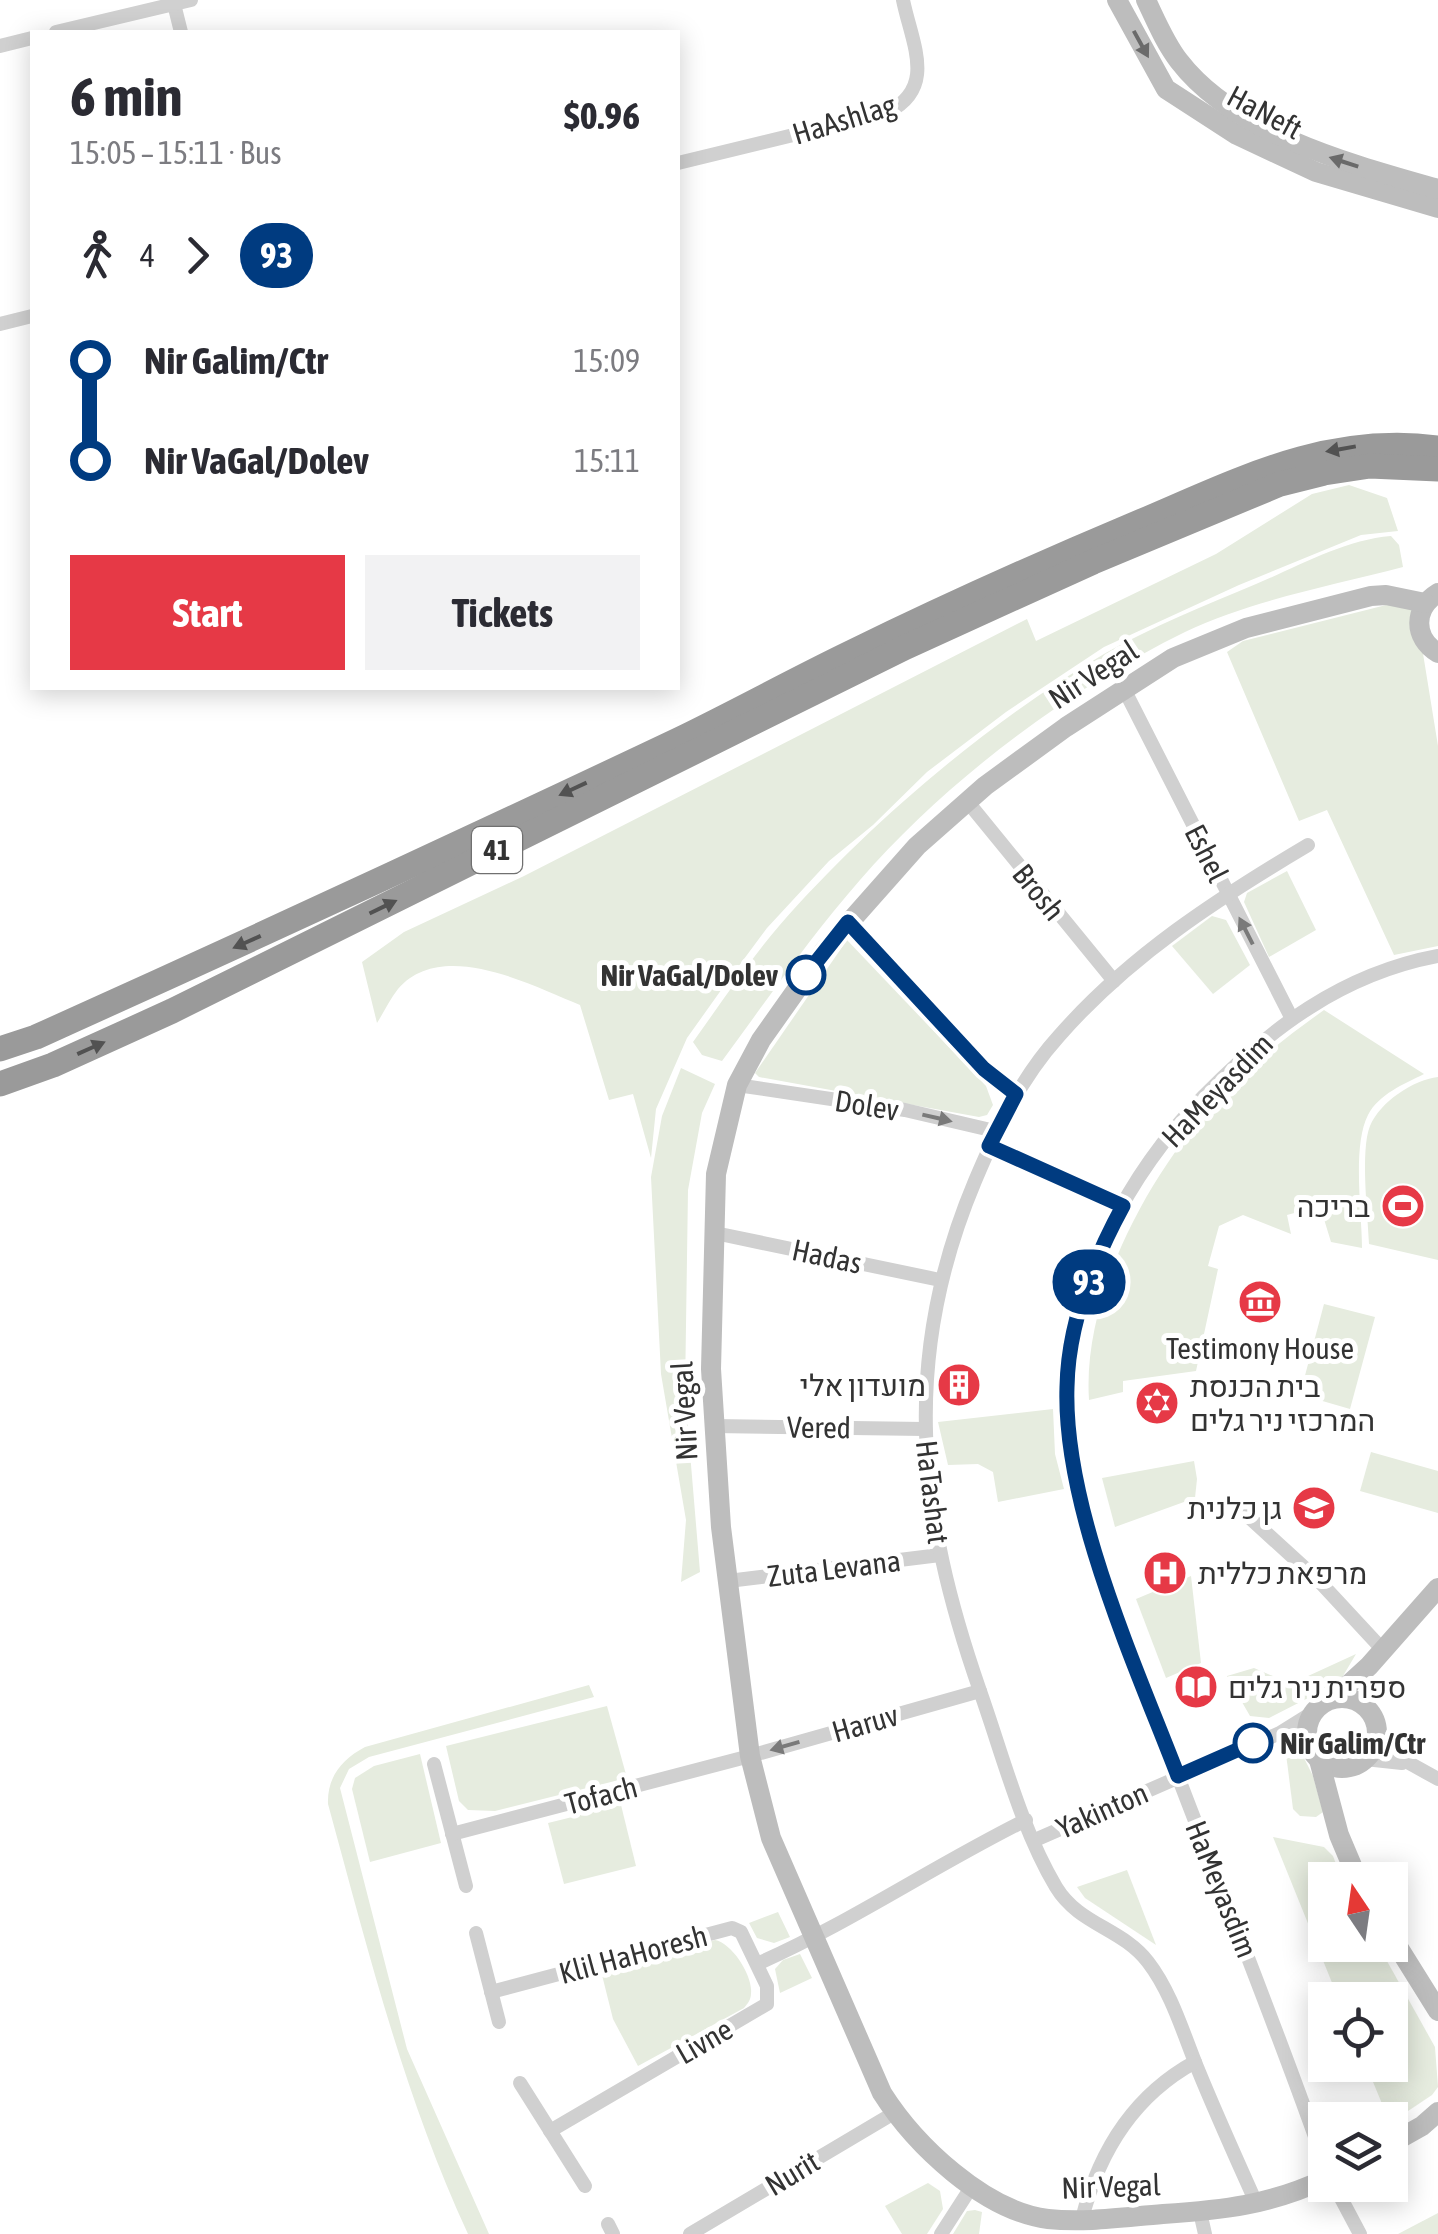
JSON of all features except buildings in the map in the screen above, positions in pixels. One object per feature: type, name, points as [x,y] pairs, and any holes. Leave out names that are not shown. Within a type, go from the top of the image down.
[{"type":"highway","name":"41","points":[[0,1050],[326,906],[1072,550],[1269,468],[1320,452],[1387,444],[1438,448]]},
{"type":"highway","name":"41","points":[[0,1084],[53,1065],[172,1011],[906,647],[1093,562],[1280,484],[1324,472],[1370,466],[1438,469]]},
{"type":"street","points":[[64,30],[191,0]]},
{"type":"street","name":"HaAshlag","points":[[680,163],[888,112],[906,103],[919,76],[903,0]]},
{"type":"street","name":"HaNeft","points":[[1117,0],[1166,88],[1237,135],[1316,172],[1438,208]]},
{"type":"street","name":"HaNeft","points":[[1146,0],[1178,60],[1198,83],[1238,110],[1322,154],[1438,189]]},
{"type":"street","points":[[174,2],[181,30]]},
{"type":"street","points":[[0,46],[30,38]]},
{"type":"street","points":[[0,324],[30,316]]},
{"type":"street","name":"Nir Vegal","points":[[1308,2187],[1256,2205],[1073,2224],[1036,2217],[972,2186],[934,2156],[894,2113],[866,2062],[771,1838],[750,1756],[728,1581],[711,1369],[719,1153],[737,1085],[788,999],[848,922],[917,846],[966,801],[1124,689],[1173,658],[1220,637],[1371,596],[1432,598]]},
{"type":"street","points":[[1432,598],[1420,612],[1420,632],[1424,642],[1438,654]]},
{"type":"street","name":"Eshel","points":[[1124,689],[1291,1017]]},
{"type":"street","name":"Brosh","points":[[966,801],[1114,981]]},
{"type":"street","name":"HaTashat","points":[[1256,2205],[1152,1966],[1126,1942],[1078,1915],[1068,1904],[1054,1884],[1026,1820],[961,1637],[940,1555],[924,1428],[929,1340],[940,1280],[992,1139],[1016,1094],[1060,1034],[1114,981],[1198,913],[1308,845]]},
{"type":"street","points":[[848,922],[984,1069],[1016,1094]]},
{"type":"street","name":"HaMeyasdim","points":[[1308,2117],[1101,1567],[1074,1471],[1066,1384],[1083,1296],[1123,1206],[1155,1154],[1188,1112],[1291,1017],[1354,982],[1438,956]]},
{"type":"street","name":"Dolev","points":[[737,1085],[905,1110],[992,1139],[1123,1206]]},
{"type":"street","name":"Hadas","points":[[715,1232],[940,1280]]},
{"type":"street","name":"Vered","points":[[714,1426],[924,1428]]},
{"type":"street","points":[[1240,1509],[1319,1581],[1376,1658]]},
{"type":"street","name":"Zuta Levana","points":[[728,1581],[940,1555]]},
{"type":"street","points":[[1350,1862],[1306,1732],[1312,1714],[1376,1658],[1438,1588]]},
{"type":"street","points":[[1367,1708],[1362,1690],[1376,1658]]},
{"type":"street","name":"Haruv","points":[[750,1756],[980,1690]]},
{"type":"street","points":[[1334,1698],[1358,1701],[1367,1708],[1384,1746],[1438,1779]]},
{"type":"street","name":"Yakinton","points":[[1035,1840],[1280,1733],[1312,1714]]},
{"type":"street","points":[[1280,1733],[1293,1733],[1332,1767],[1357,1763],[1408,1764]]},
{"type":"street","points":[[1334,1807],[1334,1791],[1372,1750],[1377,1735]]},
{"type":"street","name":"Tofach","points":[[452,1834],[750,1756]]},
{"type":"street","points":[[434,1764],[466,1886]]},
{"type":"street","name":"Yakinton","points":[[814,1939],[935,1867],[1026,1820]]},
{"type":"street","name":"Klil HaHoresh","points":[[491,1992],[732,1928],[741,1932],[756,1964]]},
{"type":"street","points":[[476,1934],[499,2022]]},
{"type":"street","points":[[756,1964],[814,1939]]},
{"type":"street","points":[[1408,1962],[1438,2010]]},
{"type":"street","name":"Livne","points":[[550,2130],[767,2004],[766,1986],[756,1964]]},
{"type":"street","points":[[1073,2224],[1112,2142],[1163,2081],[1195,2062]]},
{"type":"street","points":[[520,2083],[585,2186]]},
{"type":"street","points":[[1408,2134],[1438,2112]]},
{"type":"street","name":"Nurit","points":[[690,2234],[894,2113]]},
{"type":"street","points":[[941,2234],[972,2186]]},
{"type":"street","points":[[1343,2202],[1360,2234]]},
{"type":"street","points":[[1200,2212],[1205,2234]]},
{"type":"shaded area","points":[[1349,485],[1387,498],[1398,531],[1361,535],[1104,647],[1006,712],[927,772],[829,861],[767,928],[687,1038],[656,1109],[651,1158],[633,1094],[609,1100],[580,1005],[487,970],[438,967],[416,974],[398,989],[377,1023],[362,962],[404,932],[524,876],[1027,619],[1036,641],[1216,554],[1312,494]]},
{"type":"shaded area","points":[[1391,536],[1399,545],[1403,567],[1264,602],[1185,632],[1097,681],[1010,741],[930,808],[860,880],[722,1061],[702,1055],[693,1042],[779,926],[850,851],[974,743],[1061,681],[1141,635],[1322,555]]},
{"type":"shaded area","points":[[1414,598],[1438,746],[1438,946],[1394,955],[1327,810],[1299,821],[1227,652],[1243,641]]},
{"type":"shaded area","points":[[1287,871],[1316,930],[1269,957],[1244,902],[1247,893]]},
{"type":"shaded area","points":[[1212,916],[1226,920],[1250,965],[1213,994],[1172,946]]},
{"type":"shaded area","points":[[847,940],[986,1086],[993,1105],[987,1115],[979,1117],[759,1077],[755,1073]]},
{"type":"shaded area","points":[[1324,1010],[1424,1074],[1379,1101],[1363,1128],[1359,1161],[1362,1248],[1331,1242],[1320,1206],[1287,1215],[1291,1234],[1243,1215],[1219,1226],[1208,1266],[1218,1269],[1196,1371],[1123,1381],[1123,1392],[1089,1400],[1097,1318],[1127,1234],[1148,1195],[1197,1123],[1224,1093],[1272,1049]]},
{"type":"shaded area","points":[[681,1068],[715,1084],[702,1113],[688,1190],[685,1393],[700,1572],[681,1582],[686,1520],[661,1374],[651,1177],[662,1116]]},
{"type":"shaded area","name":"בריכה","points":[[1438,1077],[1438,1260],[1369,1244],[1365,1166],[1370,1126],[1381,1109],[1408,1087]]},
{"type":"shaded area","points":[[1324,1304],[1375,1317],[1350,1409],[1319,1400],[1322,1388],[1303,1383]]},
{"type":"shaded area","points":[[1053,1409],[1055,1454],[1064,1489],[998,1502],[993,1472],[978,1464],[948,1465],[938,1422]]},
{"type":"shaded area","points":[[1371,1452],[1438,1471],[1438,1513],[1360,1491]]},
{"type":"shaded area","points":[[1194,1461],[1195,1498],[1115,1527],[1102,1478]]},
{"type":"shaded area","points":[[1191,1576],[1201,1663],[1166,1678],[1136,1599]]},
{"type":"shaded area","points":[[1356,1654],[1343,1676],[1269,1718],[1250,1716],[1227,1676],[1254,1668],[1295,1682]]},
{"type":"shaded area","points":[[589,1685],[594,1697],[369,1757],[349,1769],[340,1788],[407,2049],[489,2234],[468,2234],[425,2129],[389,2022],[328,1804],[330,1785],[343,1763],[365,1747]]},
{"type":"shaded area","points":[[607,1706],[627,1778],[495,1811],[468,1810],[459,1801],[446,1746]]},
{"type":"shaded area","points":[[1297,1744],[1313,1776],[1323,1812],[1316,1817],[1300,1816],[1293,1809],[1285,1746]]},
{"type":"shaded area","points":[[420,1754],[441,1843],[370,1862],[352,1789],[355,1778],[374,1766]]},
{"type":"shaded area","points":[[621,1805],[636,1866],[564,1884],[548,1823]]},
{"type":"shaded area","points":[[1273,1837],[1324,1847],[1333,1856],[1335,1862],[1308,1862],[1308,1923]]},
{"type":"shaded area","points":[[1127,1870],[1156,1945],[1085,1898],[1077,1887]]},
{"type":"shaded area","points":[[778,1912],[790,1937],[774,1943],[757,1938],[749,1923]]},
{"type":"shaded area","points":[[715,1940],[728,1947],[745,1970],[751,1986],[749,2001],[744,2008],[638,2066],[613,2019],[601,1971]]},
{"type":"shaded area","points":[[800,1954],[812,1978],[780,1993],[775,1969],[783,1960]]},
{"type":"shaded area","points":[[1324,1962],[1388,1962],[1399,1982],[1332,1982]]},
{"type":"shaded area","points":[[1408,1999],[1435,2047],[1438,2087],[1408,2111],[1408,2102],[1381,2102],[1373,2082],[1408,2082]]},
{"type":"shaded area","points":[[928,2183],[940,2191],[943,2209],[927,2234],[902,2234],[885,2206]]},
{"type":"shaded area","points":[[967,2211],[982,2212],[979,2234],[953,2234]]},
{"type":"shaded area","points":[[1438,2213],[1438,2234],[1398,2234]]},
{"type":"bus line","name":"93","points":[[806,975],[848,922],[984,1069],[1016,1094],[989,1146],[1123,1206],[1095,1264],[1073,1339],[1066,1384],[1074,1471],[1101,1567],[1178,1776],[1253,1743]]},
{"type":"place","name":"Nir VaGal/Dolev","points":[[806,975]]},
{"type":"place","name":"בריכה","points":[[1403,1206]]},
{"type":"place","name":"Testimony House","points":[[1260,1302]]},
{"type":"place","name":"מועדון אלי","points":[[959,1385]]},
{"type":"place","name":"בית הכנסת המרכזי ניר גלים","points":[[1157,1403]]},
{"type":"place","name":"גן כלנית","points":[[1314,1508]]},
{"type":"place","name":"מרפאת כללית","points":[[1165,1573]]},
{"type":"place","name":"ספרית ניר גלים","points":[[1196,1687]]},
{"type":"place","name":"Nir Galim/Ctr","points":[[1253,1743]]}]
